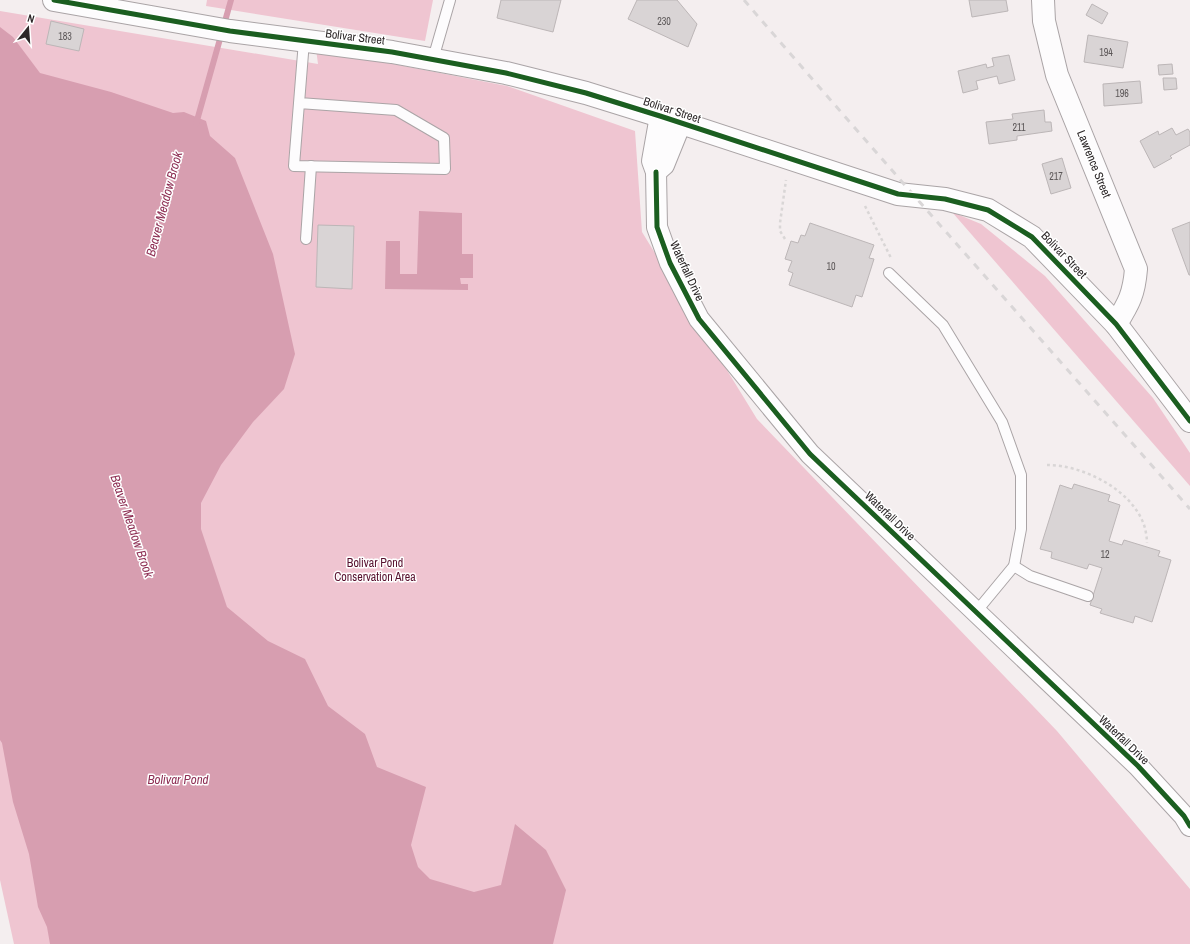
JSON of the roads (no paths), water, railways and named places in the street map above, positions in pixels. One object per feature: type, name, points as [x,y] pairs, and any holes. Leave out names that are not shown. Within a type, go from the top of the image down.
[{"type":"street","name":"Bolivar Street","points":[[54,0],[222,30],[433,59],[506,73],[586,93],[898,194],[946,199],[988,210],[1032,237],[1116,324],[1190,421]]},
{"type":"street","name":"Lawrence Street","points":[[1042,0],[1044,21],[1057,76],[1136,269],[1135,288],[1128,305],[1116,324]]},
{"type":"street","name":"Waterfall Drive","points":[[660,116],[652,161],[656,172],[657,227],[670,263],[699,319],[810,454],[1138,766],[1188,819]]},
{"type":"street","points":[[656,172],[664,165],[681,123]]},
{"type":"lane","points":[[433,59],[450,0]]},
{"type":"lane","points":[[299,103],[396,110],[444,138],[445,169],[294,166],[299,103],[304,41]]},
{"type":"lane","points":[[306,239],[311,166]]},
{"type":"lane","points":[[889,273],[944,325],[1002,422],[1021,475],[1021,529],[1014,566],[976,612]]},
{"type":"lane","points":[[1014,566],[1030,576],[1088,596]]},
{"type":"water","name":"Bolivar Pond","points":[[0,27],[13,37],[40,73],[111,92],[173,113],[184,112],[206,121],[210,136],[235,158],[273,254],[295,354],[284,389],[253,422],[221,465],[201,503],[201,529],[227,607],[268,641],[305,659],[328,706],[365,734],[377,767],[426,787],[411,845],[418,867],[430,879],[474,892],[501,885],[515,824],[546,850],[566,890],[553,944],[50,944],[47,927],[38,907],[29,854],[13,802],[2,743],[0,740]]},
{"type":"water","points":[[419,211],[462,213],[462,254],[473,254],[473,278],[460,278],[461,284],[468,284],[468,290],[385,289],[386,241],[400,241],[400,274],[417,274]]},
{"type":"waterway","name":"Beaver Meadow Brook","points":[[196,124],[231,0]]},
{"type":"railway","points":[[744,0],[1190,509]]},
{"type":"park label","name":"Bolivar Pond Conservation Area","points":[[375,570]]}]
